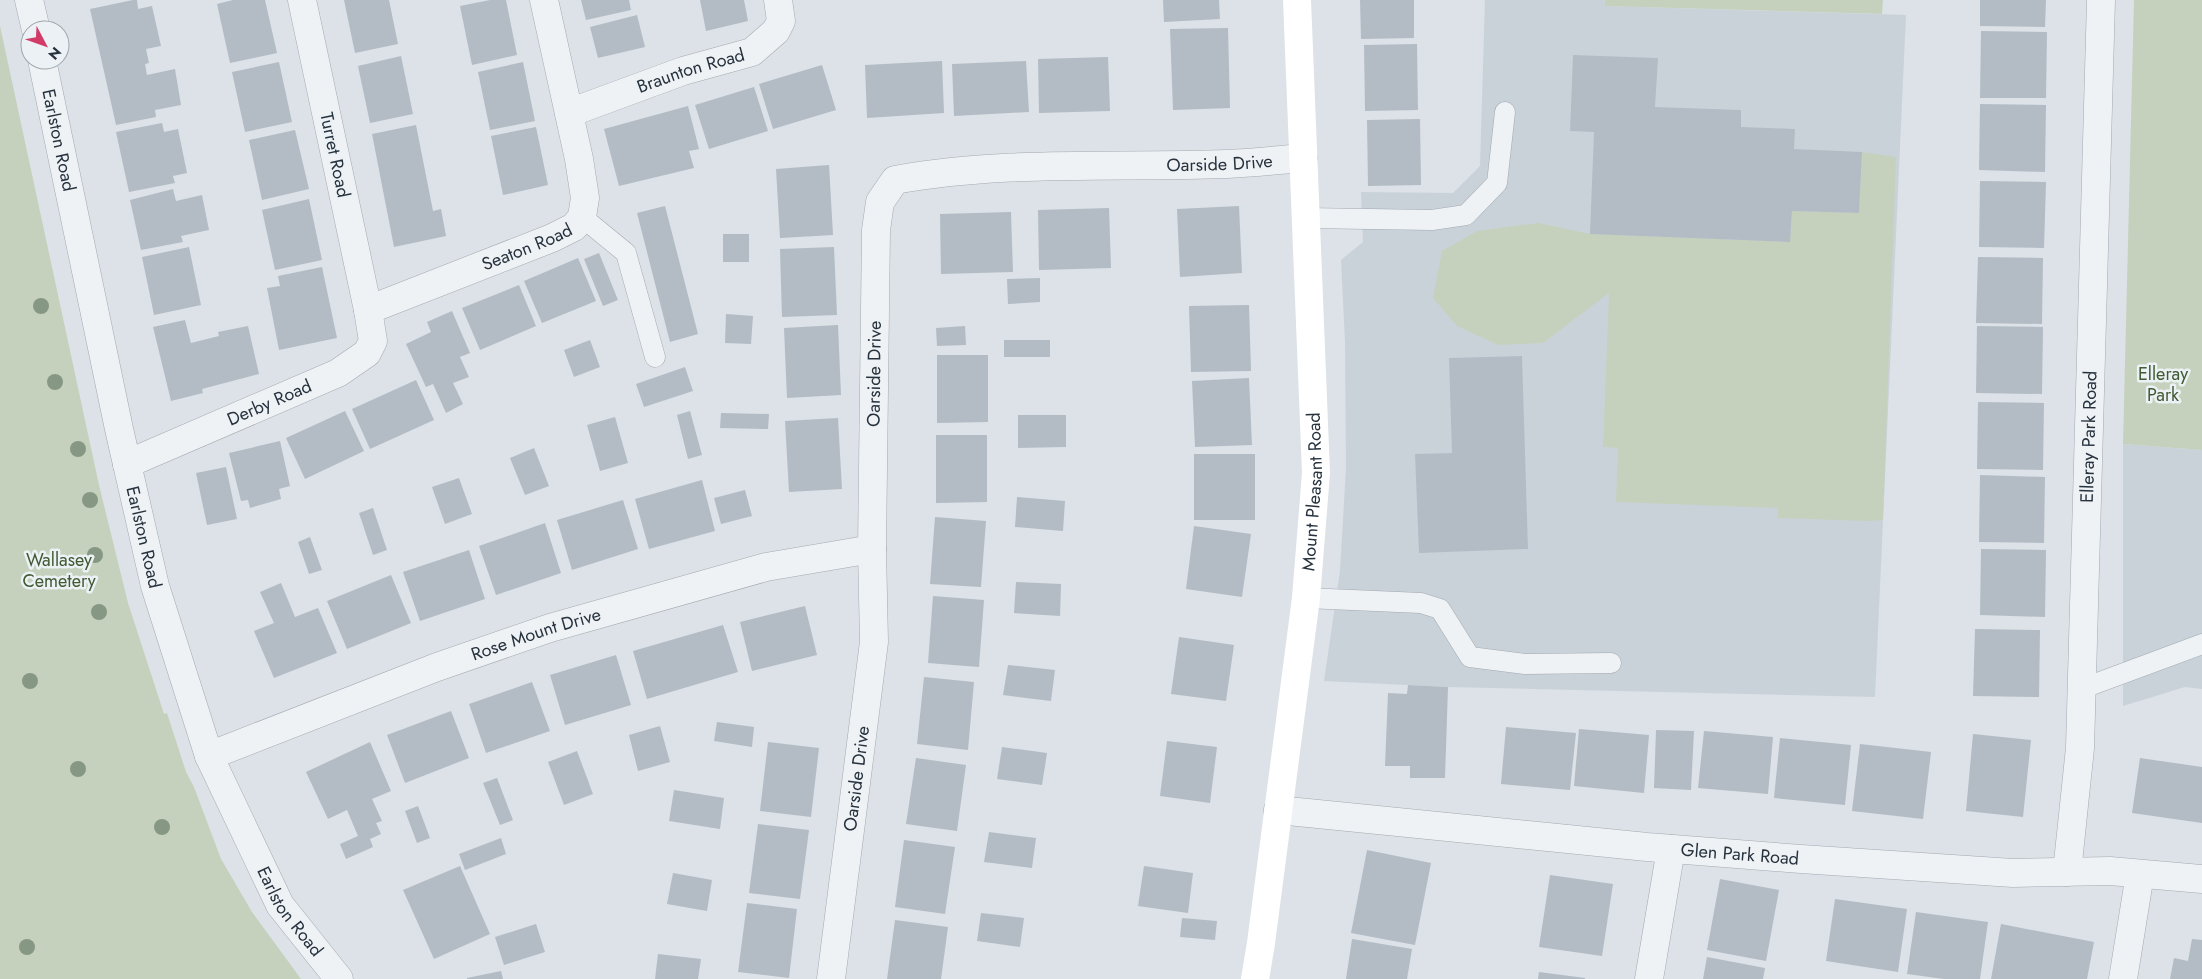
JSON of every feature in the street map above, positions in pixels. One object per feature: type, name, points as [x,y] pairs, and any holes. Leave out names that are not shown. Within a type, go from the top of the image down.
[{"type":"street","points":[[30,0],[34,20]]},
{"type":"street","name":"Turret Road","points":[[302,0],[368,310]]},
{"type":"street","name":"Seaton Road","points":[[368,310],[552,238],[574,227],[582,217],[585,198],[569,113],[544,0]]},
{"type":"street","name":"Braunton Road","points":[[569,113],[683,71],[752,52],[776,31],[781,21],[778,0]]},
{"type":"street","name":"Mount Pleasant Road","points":[[1254,979],[1306,598],[1316,473],[1297,0]]},
{"type":"street","name":"Elleray Park Road","points":[[2067,872],[2080,748],[2101,0]]},
{"type":"street","name":"Earlston Road","points":[[44,70],[127,464],[155,586],[209,756],[280,905],[339,979]]},
{"type":"street","name":"Oarside Drive","points":[[832,979],[874,642],[872,549],[876,230],[880,202],[895,180],[928,174],[1029,166],[1229,164],[1303,158]]},
{"type":"street","name":"Derby Road","points":[[127,464],[338,373],[367,353],[373,341],[368,310]]},
{"type":"street","name":"Rose Mount Drive","points":[[209,756],[437,667],[550,628],[766,567],[872,549]]},
{"type":"street","name":"Glen Park Road","points":[[1278,810],[1671,849],[2013,873],[2110,871],[2202,879]]},
{"type":"street","points":[[1649,979],[1671,849]]},
{"type":"street","points":[[2123,979],[2140,874]]},
{"type":"lane","points":[[1305,218],[1432,220],[1466,215],[1497,183],[1505,112]]},
{"type":"lane","points":[[582,217],[626,253],[655,357]]},
{"type":"lane","points":[[1306,598],[1421,603],[1440,609],[1470,657],[1524,664],[1611,663]]},
{"type":"lane","points":[[2081,689],[2202,644]]},
{"type":"shaded area","points":[[1485,0],[1605,0],[1606,6],[1906,15],[1875,697],[1448,687],[1324,681],[1340,571],[1346,468],[1345,342],[1341,260],[1363,242],[1361,192],[1453,193],[1480,166]]},
{"type":"shaded area","points":[[2123,444],[2202,450],[2202,689],[2185,687],[2123,706]]},
{"type":"green space","points":[[1605,0],[1883,0],[1882,14],[1605,6]]},
{"type":"green space","name":"Elleray Park","points":[[2134,0],[2202,0],[2202,450],[2123,444]]},
{"type":"green space","name":"Wallasey Cemetery","points":[[0,26],[99,485],[128,603],[164,714],[167,713],[186,772],[194,787],[221,859],[252,912],[301,979],[0,979]]},
{"type":"green space","points":[[1862,152],[1896,157],[1883,520],[1778,518],[1778,508],[1616,502],[1618,448],[1603,447],[1609,293],[1543,343],[1498,345],[1457,326],[1433,298],[1442,251],[1477,231],[1538,223],[1590,234],[1790,242],[1792,211],[1859,213]]},
{"type":"building","points":[[137,0],[138,9],[152,6],[161,46],[146,49],[149,63],[145,64],[147,75],[175,69],[181,105],[155,110],[156,117],[116,125],[90,9]]},
{"type":"building","points":[[233,0],[265,0],[277,53],[230,63],[217,4]]},
{"type":"building","points":[[344,0],[389,0],[398,44],[355,53]]},
{"type":"building","points":[[490,0],[506,0],[517,55],[472,65],[460,6]]},
{"type":"building","points":[[581,0],[629,0],[631,10],[586,20]]},
{"type":"building","points":[[700,0],[744,0],[748,21],[706,31]]},
{"type":"building","points":[[1163,0],[1219,0],[1220,19],[1164,22]]},
{"type":"building","points":[[1360,0],[1414,0],[1414,38],[1361,39]]},
{"type":"building","points":[[1980,0],[2046,0],[2045,27],[1980,26]]},
{"type":"building","points":[[637,15],[645,47],[598,58],[590,27]]},
{"type":"building","points":[[1228,28],[1230,108],[1173,110],[1170,29]]},
{"type":"building","points":[[1981,31],[2047,32],[2046,98],[1980,98]]},
{"type":"building","points":[[1417,44],[1418,110],[1365,111],[1364,45]]},
{"type":"building","points":[[1573,55],[1658,58],[1655,107],[1741,110],[1741,127],[1795,129],[1794,149],[1862,152],[1859,213],[1792,211],[1790,242],[1590,234],[1594,132],[1570,131]]},
{"type":"building","points":[[401,56],[413,114],[370,123],[358,66]]},
{"type":"building","points":[[1108,57],[1110,111],[1039,113],[1038,59]]},
{"type":"building","points":[[942,61],[944,113],[867,118],[865,65]]},
{"type":"building","points":[[1026,61],[1029,112],[954,116],[952,64]]},
{"type":"building","points":[[279,62],[292,122],[245,132],[232,72]]},
{"type":"building","points":[[523,62],[535,121],[490,130],[478,72]]},
{"type":"building","points":[[822,65],[836,110],[773,129],[759,84]]},
{"type":"building","points":[[754,87],[768,131],[709,149],[695,105]]},
{"type":"building","points":[[1980,104],[2046,105],[2045,172],[1979,170]]},
{"type":"building","points":[[688,106],[699,149],[689,151],[694,168],[619,186],[604,129]]},
{"type":"building","points":[[1420,119],[1421,185],[1368,186],[1367,120]]},
{"type":"building","points":[[162,123],[164,132],[178,129],[187,173],[173,176],[175,183],[129,192],[116,132]]},
{"type":"building","points":[[416,125],[433,211],[441,209],[446,236],[394,247],[372,134]]},
{"type":"building","points":[[536,127],[548,185],[503,195],[491,136]]},
{"type":"building","points":[[295,130],[309,189],[262,200],[249,140]]},
{"type":"building","points":[[829,165],[833,235],[780,238],[776,169]]},
{"type":"building","points":[[1980,181],[2046,182],[2044,248],[1979,247]]},
{"type":"building","points":[[173,189],[176,201],[202,195],[209,230],[181,236],[183,242],[141,250],[130,200]]},
{"type":"building","points":[[309,199],[322,260],[275,270],[262,210]]},
{"type":"building","points":[[665,206],[698,334],[670,342],[637,213]]},
{"type":"building","points":[[1239,206],[1242,273],[1180,277],[1177,209]]},
{"type":"building","points":[[1109,208],[1111,268],[1039,270],[1038,210]]},
{"type":"building","points":[[1011,212],[1013,272],[941,274],[940,214]]},
{"type":"building","points":[[723,234],[749,234],[749,262],[723,262]]},
{"type":"building","points":[[189,247],[201,305],[154,315],[142,257]]},
{"type":"building","points":[[834,247],[837,315],[782,317],[780,249]]},
{"type":"building","points":[[599,253],[618,300],[603,306],[584,259]]},
{"type":"building","points":[[1978,257],[2043,258],[2042,324],[1976,323]]},
{"type":"building","points":[[578,258],[596,301],[542,323],[524,281]]},
{"type":"building","points":[[322,267],[337,338],[279,350],[267,288],[280,286],[278,276]]},
{"type":"building","points":[[1040,278],[1040,302],[1008,304],[1007,279]]},
{"type":"building","points":[[519,285],[536,326],[480,350],[462,308]]},
{"type":"building","points":[[1249,305],[1251,371],[1191,372],[1189,306]]},
{"type":"building","points":[[452,311],[470,353],[460,357],[469,377],[453,383],[463,404],[446,413],[433,384],[426,387],[406,344],[431,332],[427,322]]},
{"type":"building","points":[[726,314],[753,316],[751,344],[725,343]]},
{"type":"building","points":[[185,320],[191,343],[219,336],[218,332],[248,326],[259,374],[202,389],[203,393],[171,401],[153,327]]},
{"type":"building","points":[[838,325],[841,395],[787,398],[784,328]]},
{"type":"building","points":[[965,326],[966,345],[937,346],[936,328]]},
{"type":"building","points":[[1977,326],[2043,327],[2042,394],[1976,393]]},
{"type":"building","points":[[590,340],[600,367],[574,377],[564,350]]},
{"type":"building","points":[[1004,340],[1050,340],[1050,357],[1004,357]]},
{"type":"building","points":[[937,355],[988,355],[988,422],[937,423]]},
{"type":"building","points":[[1522,356],[1528,549],[1419,553],[1415,454],[1452,453],[1449,358]]},
{"type":"building","points":[[685,367],[693,391],[644,407],[636,384]]},
{"type":"building","points":[[1249,378],[1252,445],[1195,447],[1192,381]]},
{"type":"building","points":[[416,380],[434,420],[370,449],[352,409]]},
{"type":"building","points":[[1978,402],[2044,403],[2043,470],[1977,469]]},
{"type":"building","points":[[345,411],[364,451],[305,479],[286,438]]},
{"type":"building","points":[[690,411],[702,455],[688,459],[677,415]]},
{"type":"building","points":[[721,413],[769,414],[768,429],[720,428]]},
{"type":"building","points":[[1018,415],[1066,415],[1066,447],[1018,448]]},
{"type":"building","points":[[615,417],[628,463],[600,471],[587,425]]},
{"type":"building","points":[[838,418],[842,489],[789,492],[785,421]]},
{"type":"building","points":[[936,435],[987,435],[987,502],[936,503]]},
{"type":"building","points":[[280,441],[290,486],[279,489],[281,499],[250,508],[248,500],[241,501],[229,453]]},
{"type":"building","points":[[534,448],[549,486],[525,495],[510,458]]},
{"type":"building","points":[[1194,454],[1255,454],[1255,520],[1194,520]]},
{"type":"building","points":[[226,467],[237,519],[207,525],[196,473]]},
{"type":"building","points":[[1980,475],[2045,477],[2044,543],[1979,542]]},
{"type":"building","points":[[459,478],[472,514],[445,524],[432,487]]},
{"type":"building","points":[[702,480],[715,531],[649,549],[635,499]]},
{"type":"building","points":[[745,490],[752,516],[721,524],[714,498]]},
{"type":"building","points":[[1017,497],[1065,501],[1063,531],[1015,527]]},
{"type":"building","points":[[623,500],[638,549],[572,570],[557,520]]},
{"type":"building","points":[[373,508],[387,550],[373,555],[359,513]]},
{"type":"building","points":[[935,517],[986,521],[981,587],[930,584]]},
{"type":"building","points":[[545,523],[561,573],[496,595],[479,546]]},
{"type":"building","points":[[1194,526],[1251,534],[1242,597],[1186,589]]},
{"type":"building","points":[[310,537],[322,570],[309,574],[298,542]]},
{"type":"building","points":[[1981,549],[2046,550],[2045,617],[1980,615]]},
{"type":"building","points":[[469,550],[485,599],[420,621],[403,572]]},
{"type":"building","points":[[391,575],[411,623],[347,649],[327,601]]},
{"type":"building","points":[[1016,582],[1061,584],[1060,616],[1014,613]]},
{"type":"building","points":[[281,583],[295,617],[318,608],[337,653],[274,678],[254,631],[274,623],[260,592]]},
{"type":"building","points":[[933,596],[984,600],[979,667],[928,663]]},
{"type":"building","points":[[805,606],[817,655],[752,671],[740,622]]},
{"type":"building","points":[[723,625],[738,672],[647,699],[633,651]]},
{"type":"building","points":[[1975,629],[2040,630],[2039,697],[1973,696]]},
{"type":"building","points":[[1179,637],[1234,645],[1226,701],[1171,694]]},
{"type":"building","points":[[616,655],[631,705],[565,725],[550,675]]},
{"type":"building","points":[[1008,665],[1055,670],[1051,701],[1003,695]]},
{"type":"building","points":[[924,677],[974,682],[968,750],[917,744]]},
{"type":"building","points":[[532,682],[550,731],[486,753],[469,704]]},
{"type":"building","points":[[1408,685],[1448,687],[1445,778],[1410,778],[1410,766],[1385,766],[1388,693],[1407,694]]},
{"type":"building","points":[[451,711],[469,758],[405,783],[387,735]]},
{"type":"building","points":[[717,722],[754,727],[752,747],[714,741]]},
{"type":"building","points":[[660,726],[670,762],[638,771],[629,735]]},
{"type":"building","points":[[1506,727],[1576,733],[1570,790],[1501,784]]},
{"type":"building","points":[[1579,729],[1649,735],[1644,793],[1574,786]]},
{"type":"building","points":[[1656,730],[1694,731],[1691,790],[1654,788]]},
{"type":"building","points":[[1704,731],[1773,737],[1768,794],[1698,788]]},
{"type":"building","points":[[1973,734],[2031,740],[2023,817],[1966,811]]},
{"type":"building","points":[[1780,738],[1851,745],[1845,805],[1774,798]]},
{"type":"building","points":[[1167,741],[1217,747],[1210,803],[1160,796]]},
{"type":"building","points":[[370,742],[391,791],[372,799],[382,821],[376,823],[381,834],[370,839],[373,847],[346,859],[340,844],[358,836],[347,810],[328,819],[306,772]]},
{"type":"building","points":[[768,742],[819,748],[811,817],[760,811]]},
{"type":"building","points":[[1860,744],[1931,752],[1923,819],[1852,811]]},
{"type":"building","points":[[1002,747],[1047,753],[1042,785],[997,779]]},
{"type":"building","points":[[577,751],[593,794],[564,805],[548,762]]},
{"type":"building","points":[[916,758],[966,765],[957,831],[906,824]]},
{"type":"building","points":[[2140,758],[2202,767],[2202,823],[2132,813]]},
{"type":"building","points":[[497,778],[513,820],[500,825],[483,783]]},
{"type":"building","points":[[674,790],[724,798],[720,829],[669,821]]},
{"type":"building","points":[[418,806],[430,838],[417,843],[405,811]]},
{"type":"building","points":[[758,824],[809,830],[800,899],[749,893]]},
{"type":"building","points":[[989,832],[1036,838],[1032,868],[984,862]]},
{"type":"building","points":[[501,838],[506,854],[465,870],[459,854]]},
{"type":"building","points":[[904,840],[955,847],[945,914],[895,907]]},
{"type":"building","points":[[1367,850],[1431,863],[1415,945],[1351,933]]},
{"type":"building","points":[[460,866],[490,934],[434,959],[403,890]]},
{"type":"building","points":[[1144,866],[1193,873],[1188,913],[1138,906]]},
{"type":"building","points":[[673,873],[712,880],[707,911],[667,904]]},
{"type":"building","points":[[1550,875],[1613,884],[1602,956],[1539,947]]},
{"type":"building","points":[[1720,879],[1779,890],[1766,961],[1707,950]]},
{"type":"building","points":[[1835,899],[1907,909],[1898,972],[1826,961]]},
{"type":"building","points":[[747,903],[797,909],[789,978],[738,972]]},
{"type":"building","points":[[1916,912],[1988,922],[1980,979],[1944,979],[1907,974]]},
{"type":"building","points":[[981,913],[1024,918],[1020,947],[977,941]]},
{"type":"building","points":[[1182,918],[1217,921],[1215,940],[1180,937]]},
{"type":"building","points":[[895,920],[948,927],[941,979],[887,979]]},
{"type":"building","points":[[536,924],[545,952],[504,965],[495,937]]},
{"type":"building","points":[[2001,924],[2094,942],[2087,979],[1991,979]]},
{"type":"building","points":[[1352,939],[1412,949],[1407,979],[1346,979]]},
{"type":"building","points":[[2192,939],[2202,940],[2202,979],[2170,979],[2174,958],[2188,961]]},
{"type":"building","points":[[658,954],[701,959],[698,979],[655,979]]},
{"type":"building","points":[[1707,957],[1765,968],[1763,979],[1703,979]]},
{"type":"building","points":[[501,971],[503,979],[467,979],[467,978]]},
{"type":"building","points":[[1539,972],[1585,978],[1585,979],[1538,979]]}]
